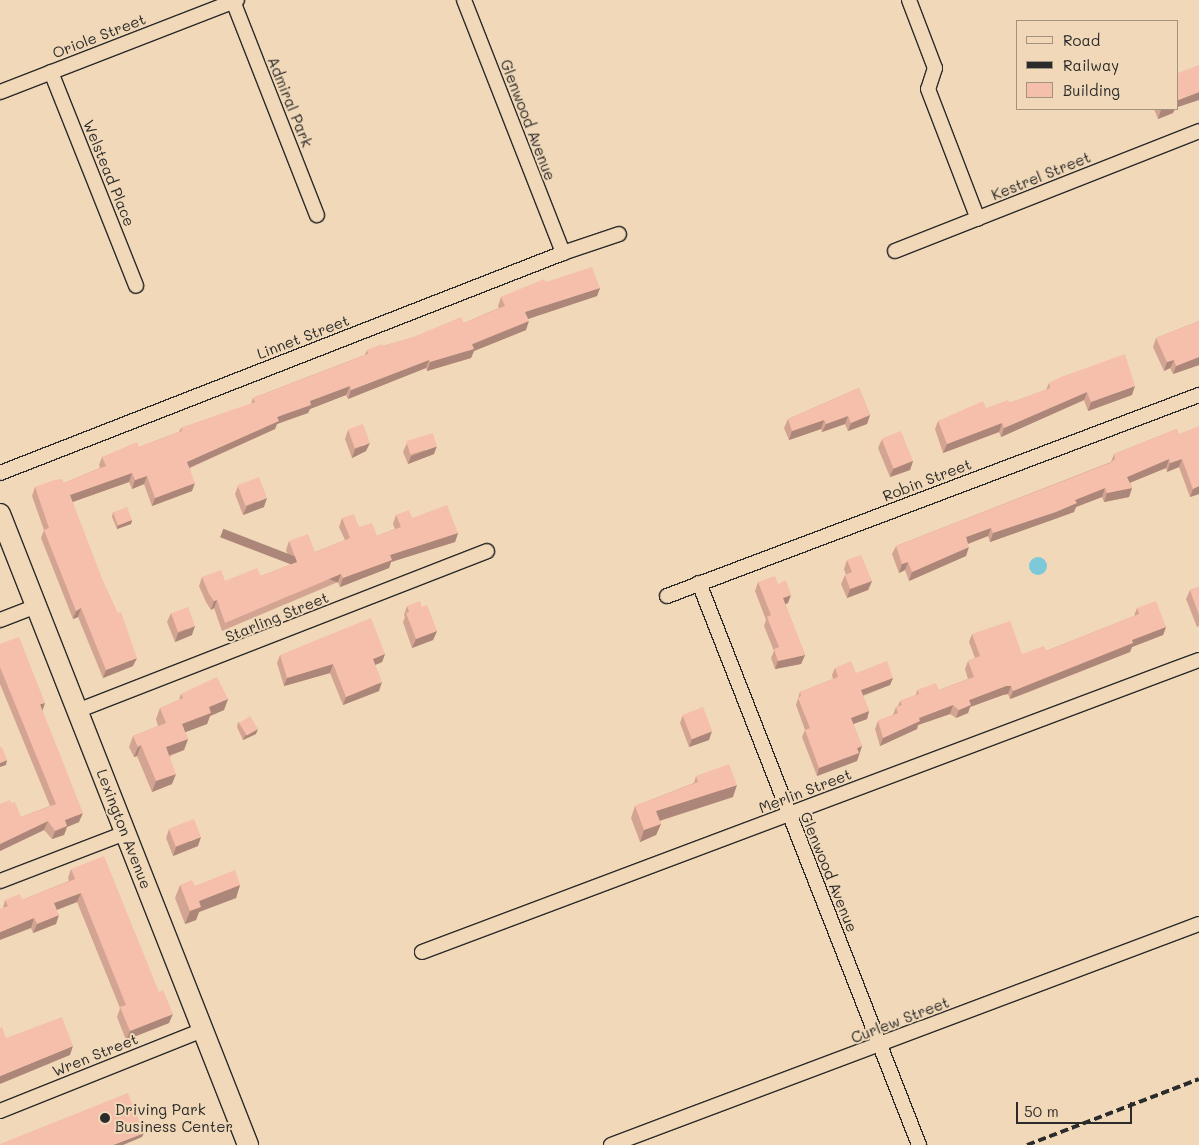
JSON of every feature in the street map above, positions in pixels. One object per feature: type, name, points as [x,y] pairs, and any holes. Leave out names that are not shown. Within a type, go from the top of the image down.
[{"type":"main road","name":"Lexington Avenue","points":[[0,514],[248,1145]]},
{"type":"street","name":"Glenwood Avenue","points":[[464,0],[563,253]]},
{"type":"street","points":[[909,0],[935,68],[928,89],[978,219]]},
{"type":"street","name":"Oriole Street","points":[[0,92],[235,1]]},
{"type":"street","name":"Admiral Park","points":[[235,1],[318,215]]},
{"type":"street","name":"Welstead Place","points":[[51,72],[136,286]]},
{"type":"street","name":"Kestrel Street","points":[[895,251],[1199,131]]},
{"type":"street","name":"Linnet Street","points":[[0,473],[563,253],[618,234]]},
{"type":"street","name":"Robin Street","points":[[667,596],[1199,395]]},
{"type":"street","name":"Starling Street","points":[[77,711],[487,551]]},
{"type":"street","name":"Glenwood Avenue","points":[[699,584],[919,1145]]},
{"type":"street","points":[[0,620],[36,606]]},
{"type":"street","name":"Merlin Street","points":[[422,952],[1199,660]]},
{"type":"street","points":[[0,882],[125,833]]},
{"type":"street","name":"Curlew Street","points":[[611,1145],[1199,924]]},
{"type":"street","name":"Wren Street","points":[[0,1111],[203,1030]]},
{"type":"water","points":[[1038,557],[1044,560],[1047,566],[1044,572],[1038,575],[1032,572],[1029,566],[1032,560]]},
{"type":"building","points":[[1199,65],[1199,92],[1179,100],[1179,73]]},
{"type":"building","points":[[592,267],[600,288],[525,312],[529,321],[472,344],[474,349],[430,362],[429,360],[351,390],[350,386],[310,401],[311,405],[277,417],[279,421],[187,462],[195,483],[155,498],[147,476],[135,480],[132,473],[70,495],[103,581],[118,613],[121,612],[137,658],[106,670],[81,608],[76,611],[44,530],[49,528],[35,487],[54,480],[62,479],[64,483],[106,466],[102,457],[137,442],[139,447],[182,431],[181,428],[255,402],[253,398],[368,354],[367,350],[382,344],[383,346],[411,338],[461,317],[464,323],[505,306],[501,297],[544,279],[546,282]]},
{"type":"building","points":[[1199,321],[1199,357],[1176,366],[1174,360],[1167,362],[1156,338]]},
{"type":"building","points":[[1125,354],[1135,386],[1091,402],[1087,392],[1004,428],[1002,423],[947,444],[938,421],[983,401],[986,408],[1008,400],[1009,403],[1050,388],[1049,383],[1061,377]]},
{"type":"building","points":[[859,388],[870,415],[851,423],[848,416],[826,424],[824,420],[792,431],[788,419]]},
{"type":"building","points":[[363,424],[370,443],[355,448],[348,429]]},
{"type":"building","points":[[1199,426],[1199,486],[1193,489],[1182,459],[1170,463],[1169,459],[1127,477],[1132,488],[1107,493],[1105,488],[1075,500],[1077,503],[1056,512],[993,533],[991,528],[966,537],[969,547],[912,572],[908,562],[902,564],[896,546],[1110,463],[1115,459],[1114,454],[1164,434],[1177,429],[1179,434]]},
{"type":"building","points":[[901,431],[913,461],[894,469],[882,439]]},
{"type":"building","points":[[433,433],[437,446],[410,455],[406,441]]},
{"type":"building","points":[[259,477],[267,498],[245,506],[238,485]]},
{"type":"building","points":[[447,505],[458,533],[390,555],[392,560],[343,578],[341,574],[225,623],[217,600],[214,601],[209,594],[202,577],[221,570],[225,581],[257,568],[261,576],[297,562],[289,541],[308,534],[315,552],[350,538],[342,518],[354,514],[359,527],[372,523],[377,536],[401,527],[396,515],[409,510],[412,518]]},
{"type":"building","points":[[127,507],[132,520],[118,525],[113,512]]},
{"type":"building","points":[[861,555],[872,581],[850,589],[845,575],[852,572],[847,560]]},
{"type":"building","points":[[775,576],[778,584],[786,580],[791,595],[783,598],[805,655],[778,661],[774,649],[779,647],[767,617],[771,615],[758,582]]},
{"type":"building","points":[[1199,587],[1199,615],[1190,590]]},
{"type":"building","points":[[420,601],[422,607],[427,605],[437,631],[416,639],[406,613],[409,612],[407,606]]},
{"type":"building","points":[[1156,601],[1166,627],[1132,640],[1133,643],[1013,691],[1011,686],[1006,686],[969,700],[971,705],[959,710],[953,705],[919,718],[920,721],[883,738],[878,721],[898,713],[896,707],[902,705],[900,701],[919,694],[917,690],[936,683],[939,690],[974,677],[968,661],[980,656],[972,634],[1010,621],[1022,654],[1044,646],[1046,651],[1139,614],[1137,608]]},
{"type":"building","points":[[188,607],[195,626],[178,632],[171,613]]},
{"type":"building","points":[[371,618],[385,654],[373,659],[382,682],[346,697],[333,664],[287,678],[280,655]]},
{"type":"building","points":[[19,637],[45,703],[40,704],[83,813],[65,820],[67,826],[55,831],[48,821],[0,844],[0,804],[10,800],[11,803],[15,802],[21,817],[56,804],[0,667],[0,644]]},
{"type":"building","points":[[851,661],[856,673],[887,661],[893,678],[861,690],[869,711],[851,718],[862,746],[857,748],[859,753],[819,768],[805,730],[810,728],[798,698],[801,696],[800,692],[838,677],[835,668]]},
{"type":"building","points":[[217,677],[228,699],[209,707],[211,713],[182,724],[188,739],[166,747],[176,774],[156,781],[141,745],[138,747],[133,736],[166,723],[160,708],[183,698],[181,694]]},
{"type":"building","points":[[703,707],[712,731],[692,739],[682,715]]},
{"type":"building","points":[[250,716],[258,729],[247,736],[239,723]]},
{"type":"building","points":[[0,747],[2,747],[7,760],[0,763]]},
{"type":"building","points":[[729,764],[737,785],[656,811],[661,824],[644,830],[635,806],[698,782],[696,776]]},
{"type":"building","points":[[194,819],[201,837],[176,846],[169,829]]},
{"type":"building","points":[[104,856],[159,992],[163,990],[173,1014],[130,1031],[120,1007],[126,1005],[81,893],[54,903],[59,915],[37,924],[34,918],[0,932],[0,909],[8,906],[5,900],[20,894],[22,900],[75,879],[71,869]]},
{"type":"building","points":[[235,870],[240,885],[199,901],[201,907],[190,911],[180,885],[192,880],[195,886]]},
{"type":"building","points":[[62,1017],[73,1046],[0,1076],[0,1028],[2,1027],[6,1038]]},
{"type":"building","name":"Driving Park Business Center","points":[[128,1093],[144,1133],[113,1145],[0,1145],[0,1144]]},
{"type":"railway","points":[[1027,1145],[1199,1079]]},
{"type":"place","name":"Driving Park Business Center","points":[[105,1118]]}]
